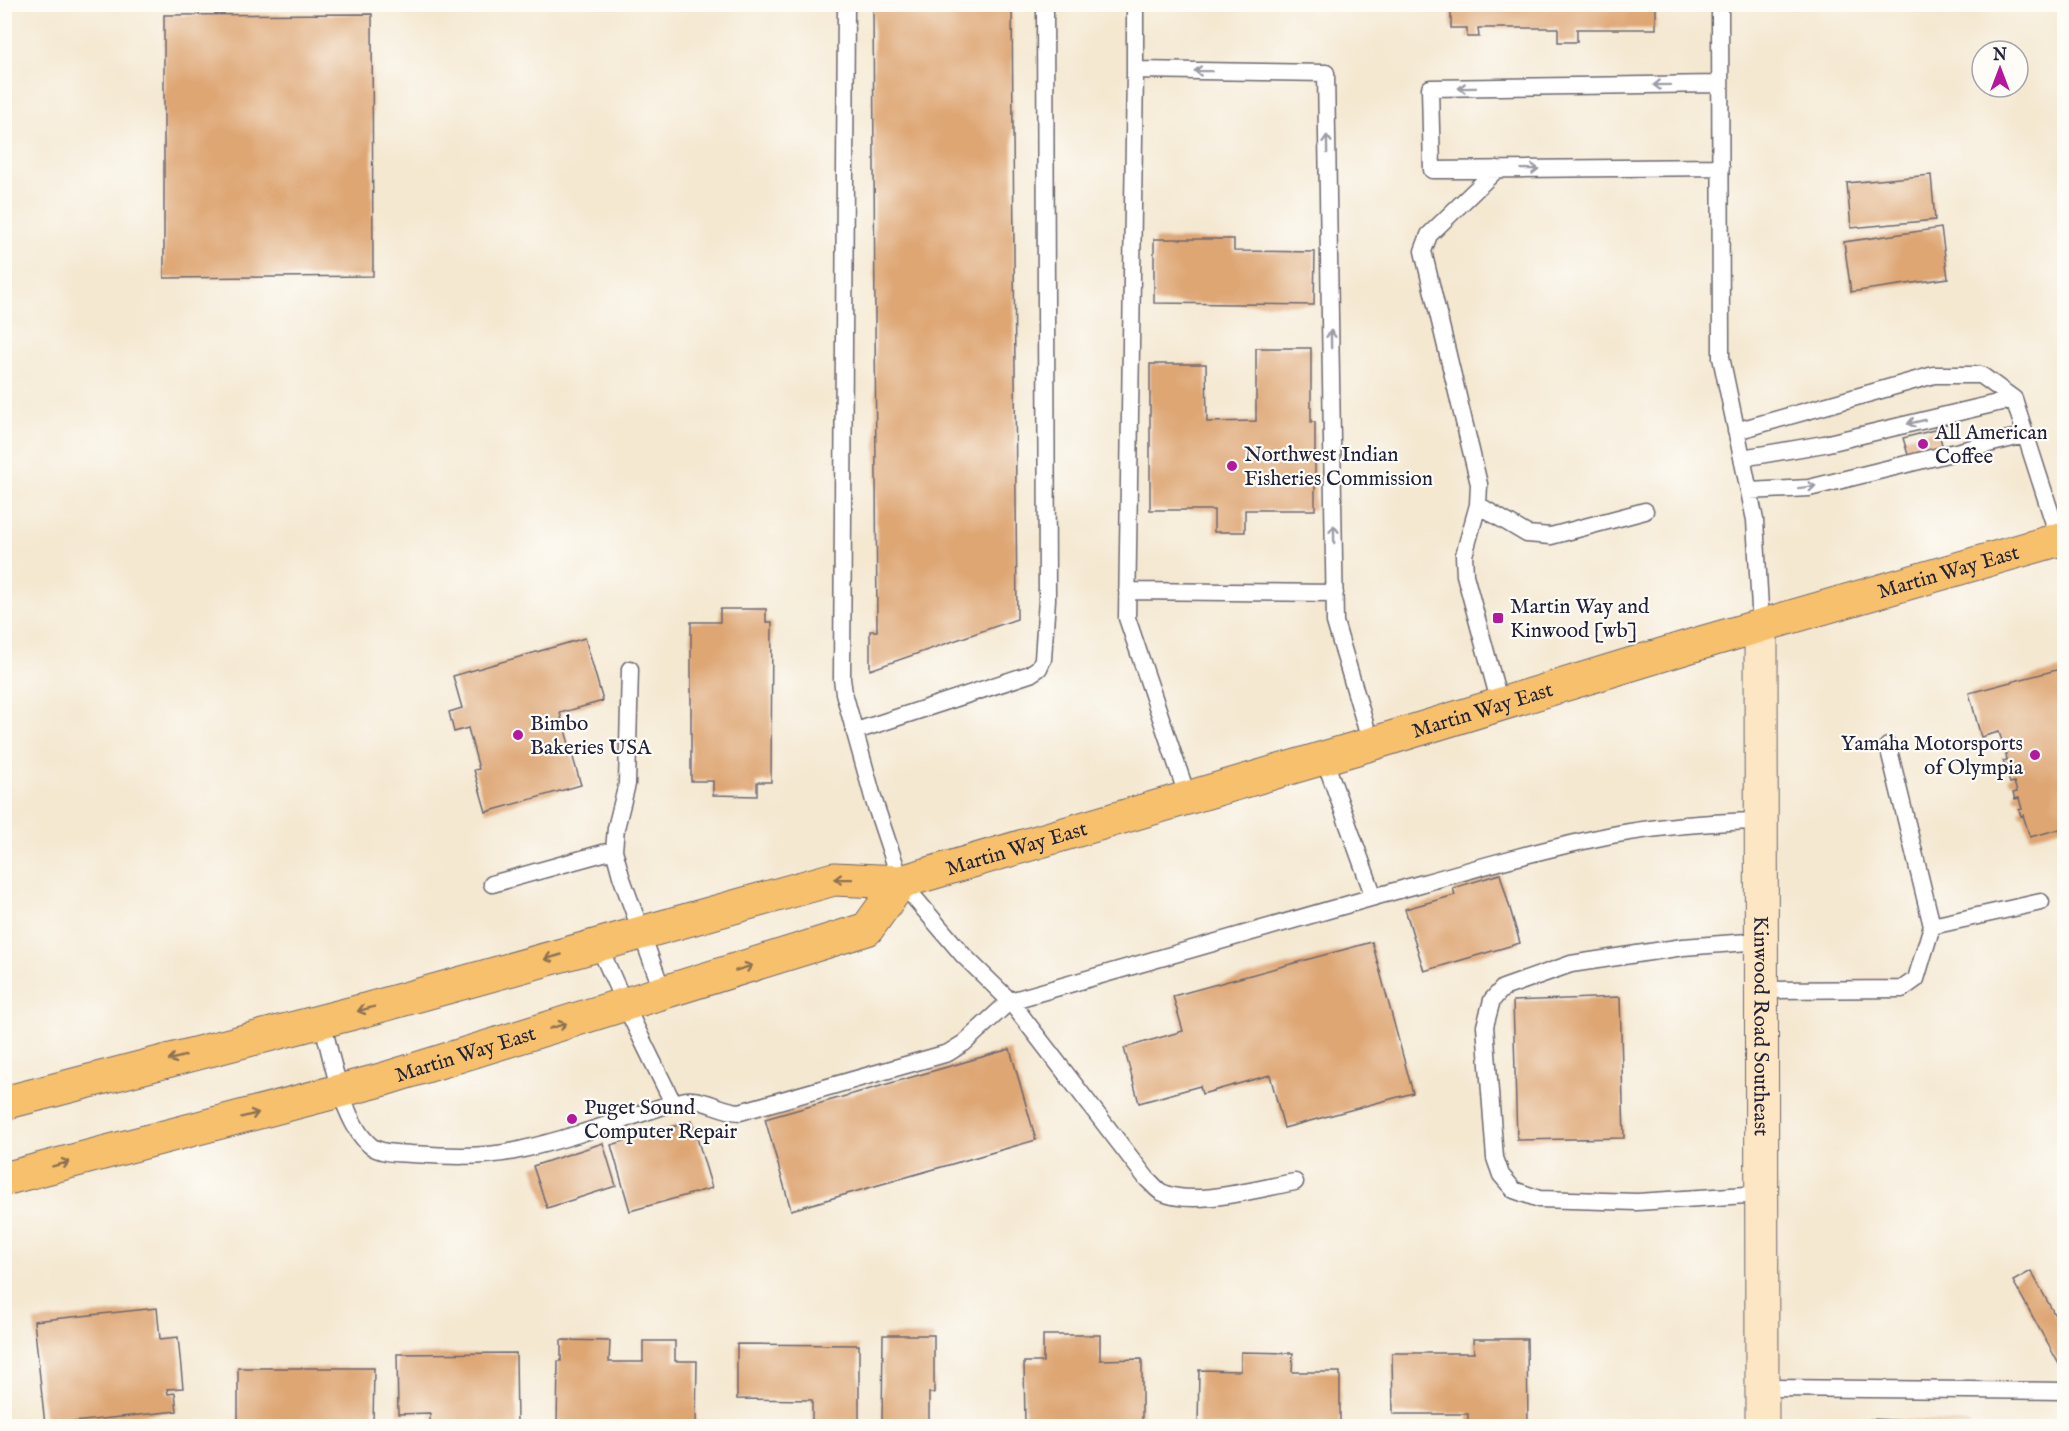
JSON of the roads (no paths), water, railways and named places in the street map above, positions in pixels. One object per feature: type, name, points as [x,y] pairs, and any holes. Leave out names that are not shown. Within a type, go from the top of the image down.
[{"type":"main road","name":"Martin Way East","points":[[4,1103],[322,1021],[834,879],[901,882],[2062,538]]},
{"type":"main road","name":"Martin Way East","points":[[4,1179],[340,1091],[867,929],[901,882]]},
{"type":"street","name":"Kinwood Road Southeast","points":[[1761,626],[1762,1426]]},
{"type":"lane","points":[[846,4],[842,679],[874,801],[901,882],[963,955],[1010,1001],[1147,1179],[1160,1191],[1184,1198],[1204,1198],[1295,1182]]},
{"type":"lane","points":[[856,731],[1030,674],[1039,668],[1043,659],[1047,599],[1045,4]]},
{"type":"lane","points":[[1135,4],[1127,618],[1188,798]]},
{"type":"lane","points":[[1720,4],[1721,357],[1755,520],[1761,626]]},
{"type":"lane","points":[[1135,70],[1326,73],[1335,622],[1371,744]]},
{"type":"lane","points":[[1720,84],[1430,88],[1432,170],[1721,166]]},
{"type":"lane","points":[[1497,169],[1429,235],[1423,251],[1479,484],[1478,505],[1464,555],[1465,575],[1500,704]]},
{"type":"lane","points":[[1736,431],[1934,375],[1982,375],[2014,399],[2062,538]]},
{"type":"lane","points":[[1742,458],[1824,444],[2014,399]]},
{"type":"lane","points":[[1749,491],[1809,488],[2025,435]]},
{"type":"lane","points":[[1478,505],[1527,534],[1551,536],[1645,511]]},
{"type":"lane","points":[[1127,591],[1335,593]]},
{"type":"lane","points":[[630,669],[627,784],[616,828],[614,850],[663,993]]},
{"type":"lane","points":[[1762,990],[1902,989],[1916,980],[1932,926],[1888,746]]},
{"type":"lane","points":[[1324,758],[1374,897]]},
{"type":"lane","points":[[322,1021],[340,1091],[357,1132],[372,1148],[388,1152],[456,1156],[514,1151],[673,1103],[691,1100],[726,1111],[740,1112],[948,1053],[964,1043],[1010,1001],[1551,849],[1613,835],[1700,823],[1761,821]]},
{"type":"lane","points":[[492,884],[614,850]]},
{"type":"lane","points":[[1932,926],[2041,902]]},
{"type":"lane","points":[[1761,941],[1683,947],[1571,964],[1503,988],[1492,1000],[1485,1026],[1495,1158],[1501,1175],[1514,1190],[1539,1198],[1637,1202],[1762,1194]]},
{"type":"lane","points":[[598,944],[673,1103]]},
{"type":"lane","points":[[1762,1388],[2064,1391]]},
{"type":"place","name":"All American Coffee","points":[[1923,444]]},
{"type":"place","name":"Northwest Indian Fisheries Commission","points":[[1232,466]]},
{"type":"place","name":"Martin Way and Kinwood [wb]","points":[[1498,618]]},
{"type":"place","name":"Bimbo Bakeries USA","points":[[518,735]]},
{"type":"place","name":"Yamaha Motorsports of Olympia","points":[[2035,755]]},
{"type":"place","name":"Puget Sound Computer Repair","points":[[572,1119]]}]
